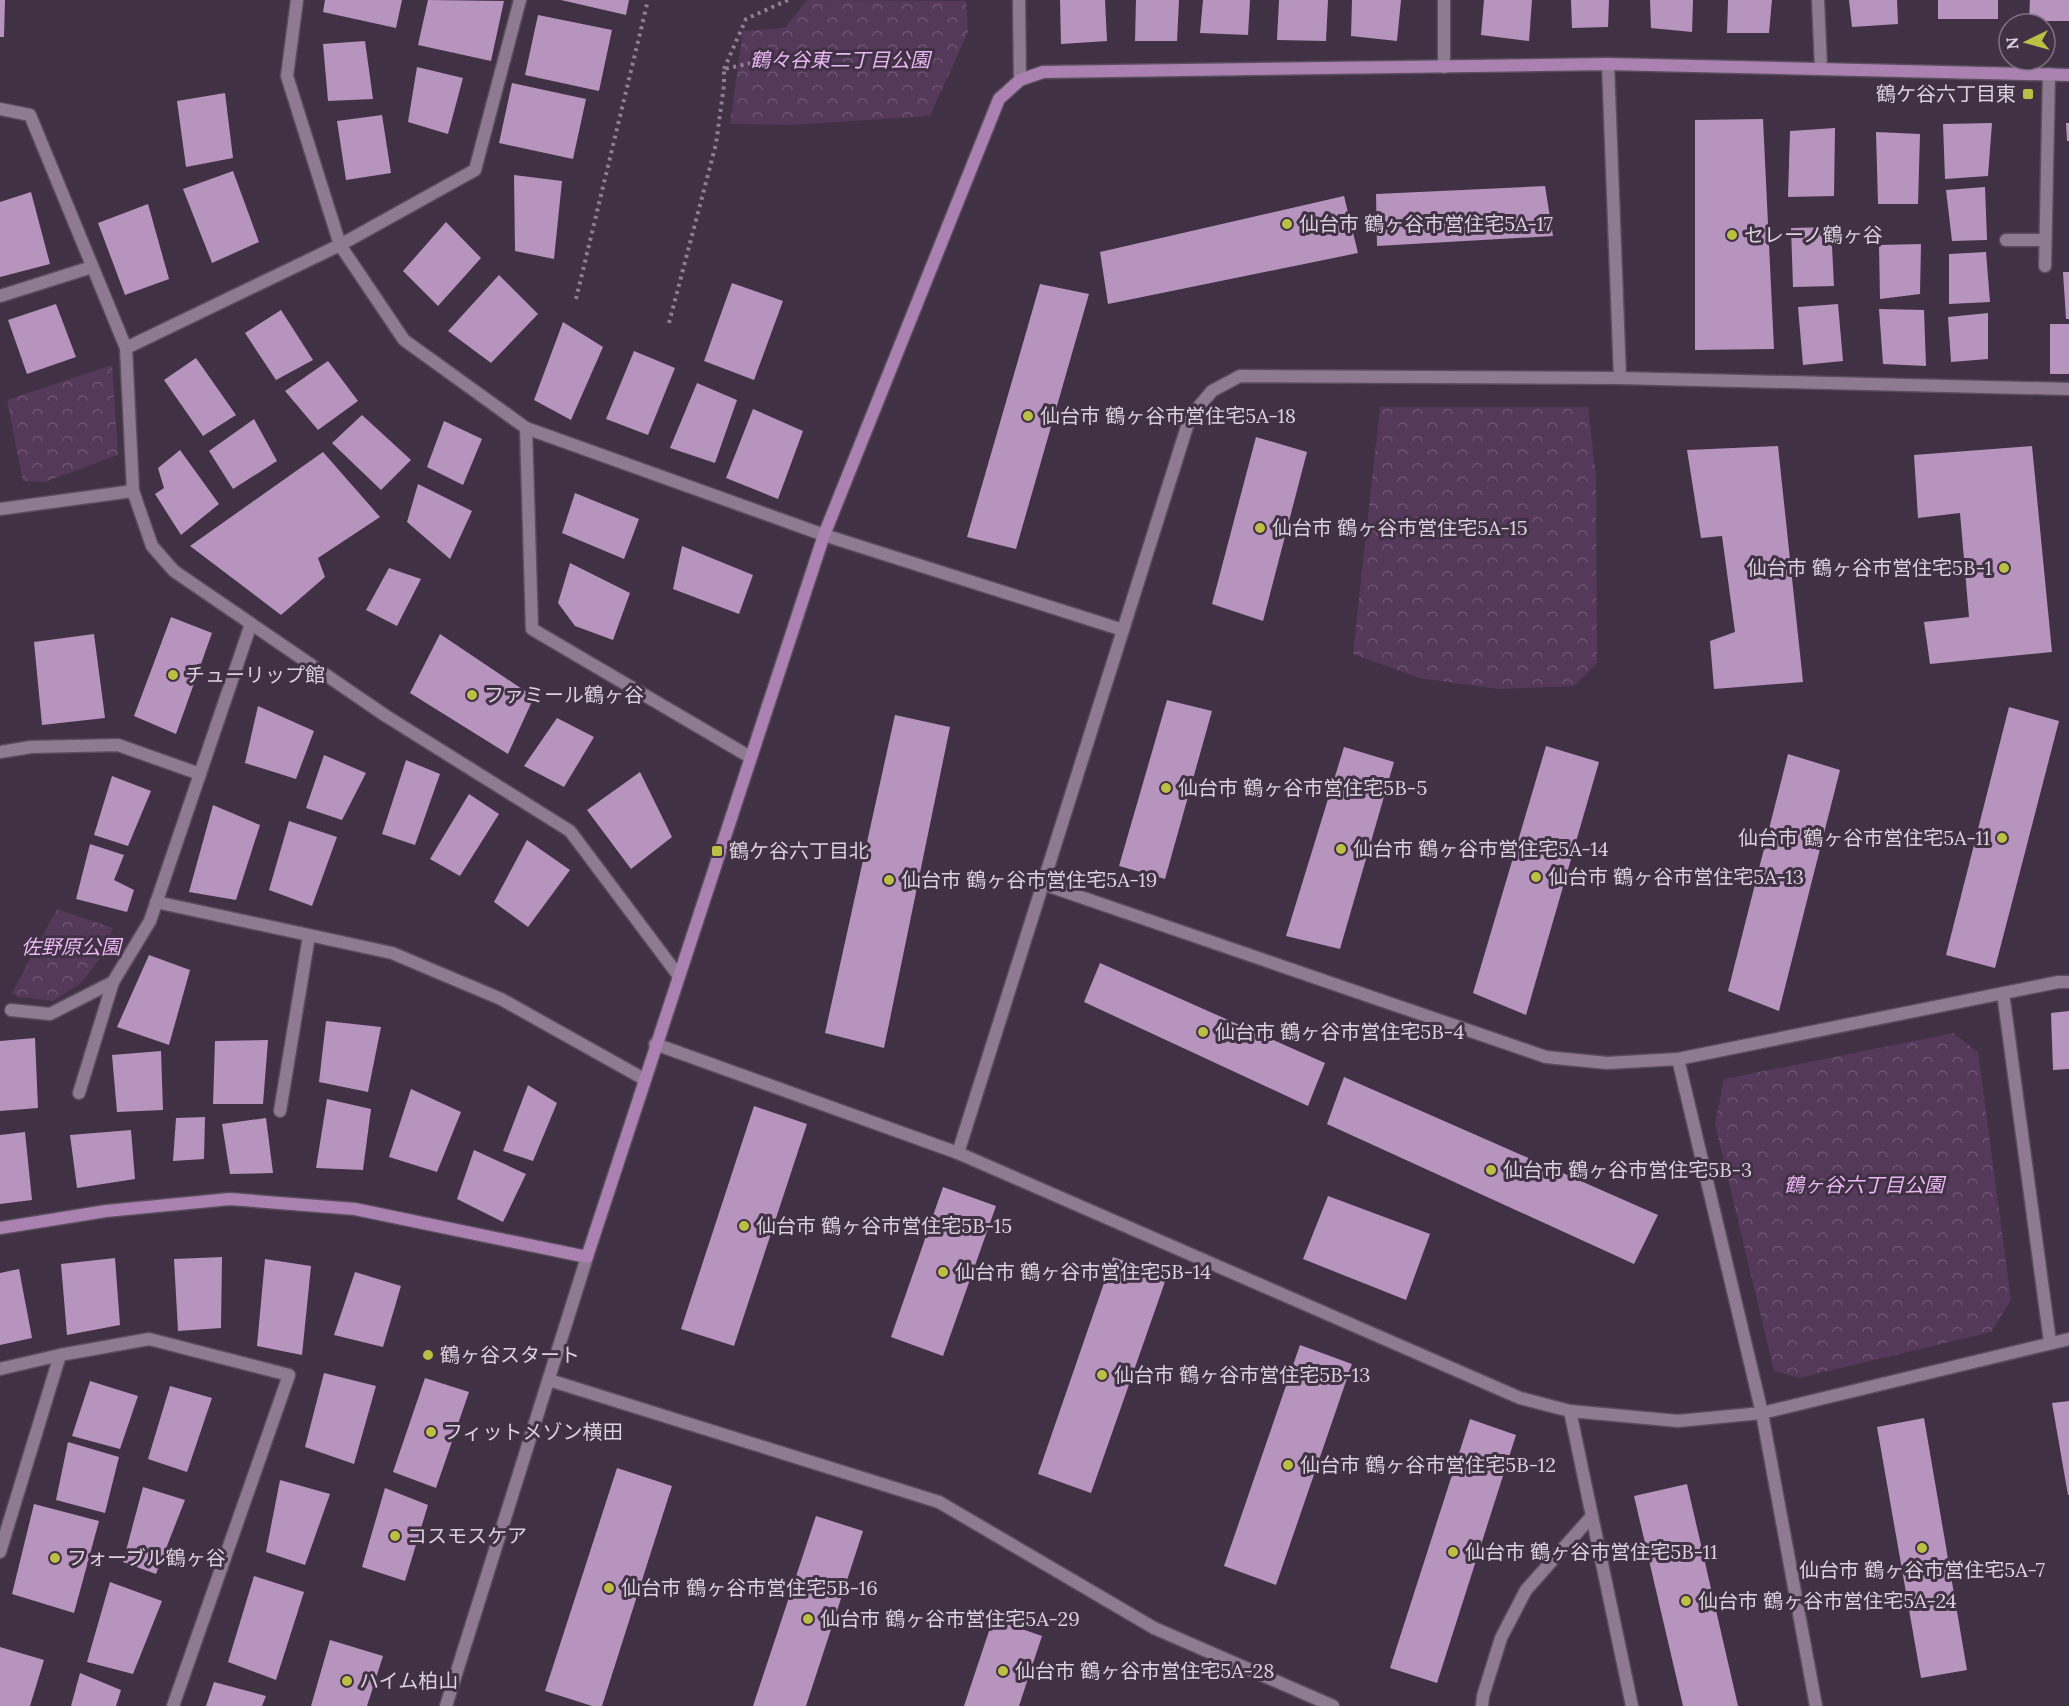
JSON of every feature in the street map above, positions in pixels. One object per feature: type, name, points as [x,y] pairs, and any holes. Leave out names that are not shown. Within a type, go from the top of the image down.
[{"type":"street","points":[[297,0],[287,76],[340,245],[404,340],[526,428],[824,535],[1123,630]]},
{"type":"street","points":[[126,348],[340,245],[475,170],[520,0]]},
{"type":"street","points":[[1019,0],[1020,80]]},
{"type":"street","points":[[1444,0],[1444,67]]},
{"type":"street","points":[[1818,0],[1821,68]]},
{"type":"street","points":[[1608,64],[1620,378]]},
{"type":"street","points":[[446,1706],[655,1044],[824,535],[999,99],[1020,80],[1043,72],[1608,64],[2069,75]]},
{"type":"street","points":[[2045,266],[2049,74]]},
{"type":"street","points":[[0,109],[30,115],[126,348],[133,491],[152,546],[174,571],[251,624],[386,716],[570,831],[678,975]]},
{"type":"street","points":[[2006,240],[2045,240]]},
{"type":"street","points":[[0,296],[92,267]]},
{"type":"street","points":[[958,1153],[1190,417],[1212,391],[1240,376],[1620,378],[2069,388]]},
{"type":"street","points":[[526,428],[532,629],[750,757]]},
{"type":"street","points":[[0,509],[133,491]]},
{"type":"street","points":[[79,1093],[113,982],[150,921],[251,624]]},
{"type":"street","points":[[0,752],[31,747],[118,745],[200,774]]},
{"type":"street","points":[[1043,884],[1546,1057],[1607,1063],[1678,1059],[2058,982],[2069,982]]},
{"type":"street","points":[[156,902],[392,953],[501,999],[644,1079]]},
{"type":"street","points":[[280,1111],[309,936]]},
{"type":"street","points":[[11,1010],[50,1014],[113,982]]},
{"type":"street","points":[[2004,993],[2050,1342]]},
{"type":"street","points":[[655,1044],[958,1153],[1520,1398],[1570,1411],[1678,1421],[1762,1413],[2069,1339]]},
{"type":"street","points":[[1678,1059],[1762,1413],[1816,1706]]},
{"type":"street","points":[[0,1228],[106,1211],[230,1199],[355,1209],[587,1257]]},
{"type":"street","points":[[0,1369],[60,1355],[148,1339],[289,1375],[173,1706]]},
{"type":"street","points":[[0,1552],[60,1355]]},
{"type":"street","points":[[549,1380],[939,1502],[1154,1628],[1333,1706]]},
{"type":"street","points":[[1570,1411],[1632,1706]]},
{"type":"street","points":[[1482,1706],[1501,1638],[1526,1590],[1592,1516]]},
{"type":"path","points":[[576,299],[648,0]]},
{"type":"path","points":[[669,323],[716,144],[724,69],[746,19],[788,0]]},
{"type":"path","points":[[724,69],[789,55]]},
{"type":"green space","name":"鶴々谷東二丁目公園","points":[[807,0],[966,1],[968,32],[930,116],[789,125],[730,124],[743,31],[785,28]]},
{"type":"green space","points":[[112,365],[118,455],[45,482],[23,481],[7,400]]},
{"type":"green space","points":[[1380,407],[1588,407],[1596,477],[1597,663],[1574,686],[1499,689],[1419,678],[1353,654]]},
{"type":"green space","name":"佐野原公園","points":[[57,909],[113,928],[102,956],[80,984],[53,1001],[18,997],[12,993]]},
{"type":"green space","name":"鶴ヶ谷六丁目公園","points":[[1953,1033],[1978,1052],[2011,1300],[1991,1332],[1799,1378],[1774,1371],[1715,1124],[1724,1079]]},
{"type":"building","points":[[0,0],[5,0],[4,37],[0,37]]},
{"type":"building","points":[[325,0],[402,0],[396,28],[323,12]]},
{"type":"building","points":[[428,0],[504,1],[491,61],[418,45]]},
{"type":"building","points":[[561,0],[629,0],[626,15]]},
{"type":"building","points":[[1060,0],[1105,0],[1107,41],[1061,44]]},
{"type":"building","points":[[1136,0],[1179,0],[1177,41],[1135,41]]},
{"type":"building","points":[[1203,0],[1250,0],[1248,35],[1200,33]]},
{"type":"building","points":[[1279,0],[1328,0],[1326,41],[1277,40]]},
{"type":"building","points":[[1352,0],[1401,0],[1397,41],[1351,36]]},
{"type":"building","points":[[1484,0],[1532,0],[1529,41],[1481,35]]},
{"type":"building","points":[[1571,0],[1609,0],[1608,27],[1572,28]]},
{"type":"building","points":[[1650,0],[1693,0],[1692,32],[1651,28]]},
{"type":"building","points":[[1728,0],[1772,0],[1769,33],[1727,33]]},
{"type":"building","points":[[1849,0],[1897,0],[1898,24],[1852,27]]},
{"type":"building","points":[[1938,0],[1998,0],[1997,19],[1938,19]]},
{"type":"building","points":[[2030,0],[2069,0],[2069,21],[2057,21],[2057,12],[2029,12]]},
{"type":"building","points":[[538,15],[612,30],[599,91],[525,75]]},
{"type":"building","points":[[365,41],[373,99],[328,101],[323,44]]},
{"type":"building","points":[[417,67],[463,78],[448,134],[408,122]]},
{"type":"building","points":[[512,83],[586,99],[573,159],[499,143]]},
{"type":"building","points":[[225,93],[233,158],[186,167],[177,101]]},
{"type":"building","points":[[382,115],[391,173],[346,180],[337,121]]},
{"type":"building","name":"セレーノ鶴ヶ谷","points":[[1763,119],[1774,349],[1695,350],[1695,120]]},
{"type":"building","points":[[1992,123],[1988,176],[1945,179],[1943,124]]},
{"type":"building","points":[[2066,123],[2069,123],[2069,141],[2067,141]]},
{"type":"building","points":[[1835,128],[1834,196],[1788,197],[1790,131]]},
{"type":"building","points":[[1876,132],[1920,134],[1918,204],[1878,204]]},
{"type":"building","points":[[233,171],[259,242],[212,263],[183,189]]},
{"type":"building","points":[[514,175],[562,181],[554,259],[515,251]]},
{"type":"building","points":[[1545,186],[1553,236],[1377,246],[1376,194]]},
{"type":"building","points":[[1985,187],[1987,240],[1952,241],[1946,190]]},
{"type":"building","points":[[31,192],[50,264],[0,277],[0,202]]},
{"type":"building","name":"仙台市 鶴ヶ谷市営住宅5A-17","points":[[1344,196],[1358,253],[1108,304],[1100,252]]},
{"type":"building","points":[[148,204],[169,279],[125,295],[98,223]]},
{"type":"building","points":[[446,222],[481,258],[438,306],[403,271]]},
{"type":"building","points":[[1831,227],[1834,286],[1793,287],[1791,228]]},
{"type":"building","points":[[1921,244],[1920,294],[1880,299],[1879,245]]},
{"type":"building","points":[[1986,252],[1990,302],[1949,304],[1949,254]]},
{"type":"building","points":[[2063,272],[2069,272],[2069,319],[2066,319]]},
{"type":"building","points":[[499,275],[538,314],[491,363],[448,331]]},
{"type":"building","points":[[732,283],[783,301],[754,380],[704,361]]},
{"type":"building","name":"仙台市 鶴ヶ谷市営住宅5A-18","points":[[1040,284],[1089,294],[1016,549],[967,537]]},
{"type":"building","points":[[56,304],[76,357],[27,374],[8,320]]},
{"type":"building","points":[[1838,304],[1843,361],[1803,365],[1798,307]]},
{"type":"building","points":[[1879,309],[1924,310],[1926,366],[1883,364]]},
{"type":"building","points":[[281,310],[313,360],[276,380],[245,333]]},
{"type":"building","points":[[1988,313],[1988,359],[1951,362],[1948,317]]},
{"type":"building","points":[[563,322],[603,347],[571,420],[534,400]]},
{"type":"building","points":[[2050,324],[2069,324],[2069,374],[2050,374]]},
{"type":"building","points":[[634,351],[675,368],[648,435],[606,419]]},
{"type":"building","points":[[196,358],[236,415],[203,436],[164,380]]},
{"type":"building","points":[[328,361],[358,401],[318,430],[285,391]]},
{"type":"building","points":[[697,383],[737,400],[715,463],[670,448]]},
{"type":"building","points":[[753,409],[803,431],[778,499],[726,478]]},
{"type":"building","points":[[362,415],[411,460],[381,490],[332,443]]},
{"type":"building","points":[[254,419],[277,461],[233,489],[209,451]]},
{"type":"building","points":[[444,421],[482,439],[463,485],[427,467]]},
{"type":"building","name":"仙台市 鶴ヶ谷市営住宅5A-15","points":[[1256,437],[1307,452],[1263,621],[1212,604]]},
{"type":"building","points":[[1778,446],[1803,682],[1714,689],[1710,641],[1735,632],[1722,536],[1701,538],[1687,450]]},
{"type":"building","name":"仙台市 鶴ヶ谷市営住宅5B-1","points":[[2032,446],[2052,652],[1930,664],[1924,622],[1969,617],[1960,513],[1918,518],[1914,455]]},
{"type":"building","points":[[180,450],[219,504],[181,535],[155,494],[164,488],[158,468]]},
{"type":"building","points":[[323,452],[380,517],[318,558],[325,577],[281,615],[190,546]]},
{"type":"building","points":[[418,484],[472,511],[450,559],[407,522]]},
{"type":"building","points":[[575,493],[639,519],[624,559],[562,533]]},
{"type":"building","points":[[682,546],[753,575],[739,614],[673,589]]},
{"type":"building","points":[[570,563],[630,593],[613,640],[575,626],[558,603]]},
{"type":"building","points":[[389,568],[421,579],[397,626],[366,610]]},
{"type":"building","name":"チューリップ館","points":[[171,617],[212,633],[176,734],[134,716]]},
{"type":"building","points":[[94,634],[105,718],[42,725],[34,642]]},
{"type":"building","name":"ファミール鶴ヶ谷","points":[[440,634],[534,697],[508,754],[410,693]]},
{"type":"building","name":"仙台市 鶴ヶ谷市営住宅5B-5","points":[[1167,700],[1212,711],[1165,879],[1119,866]]},
{"type":"building","points":[[258,706],[314,731],[296,779],[245,763]]},
{"type":"building","name":"仙台市 鶴ヶ谷市営住宅5A-11","points":[[2009,707],[2059,721],[1995,968],[1946,955]]},
{"type":"building","name":"仙台市 鶴ヶ谷市営住宅5A-19","points":[[895,715],[950,727],[884,1048],[825,1033]]},
{"type":"building","points":[[557,718],[594,737],[564,787],[524,766]]},
{"type":"building","name":"仙台市 鶴ヶ谷市営住宅5A-13","points":[[1546,746],[1599,762],[1526,1015],[1473,993]]},
{"type":"building","name":"仙台市 鶴ヶ谷市営住宅5A-14","points":[[1344,747],[1394,762],[1340,949],[1286,936]]},
{"type":"building","points":[[1788,754],[1840,770],[1779,1011],[1728,991]]},
{"type":"building","points":[[324,755],[366,773],[342,820],[306,808]]},
{"type":"building","points":[[406,760],[440,774],[415,845],[382,834]]},
{"type":"building","points":[[640,772],[672,837],[631,869],[587,810]]},
{"type":"building","points":[[112,776],[151,791],[128,846],[94,835]]},
{"type":"building","points":[[469,794],[499,814],[460,876],[430,859]]},
{"type":"building","points":[[213,805],[260,825],[236,900],[189,892]]},
{"type":"building","points":[[289,821],[337,837],[312,906],[269,890]]},
{"type":"building","points":[[527,840],[570,870],[528,927],[494,902]]},
{"type":"building","points":[[90,844],[124,855],[114,880],[134,890],[127,912],[76,899]]},
{"type":"building","points":[[149,955],[190,970],[169,1045],[117,1027]]},
{"type":"building","name":"仙台市 鶴ヶ谷市営住宅5B-4","points":[[1100,963],[1325,1063],[1308,1106],[1084,1002]]},
{"type":"building","points":[[2069,1011],[2069,1069],[2053,1070],[2051,1013]]},
{"type":"building","points":[[326,1021],[381,1027],[368,1092],[319,1082]]},
{"type":"building","points":[[35,1038],[38,1108],[0,1111],[0,1041]]},
{"type":"building","points":[[268,1040],[263,1104],[213,1104],[215,1041]]},
{"type":"building","points":[[161,1051],[163,1110],[117,1112],[112,1055]]},
{"type":"building","name":"仙台市 鶴ヶ谷市営住宅5B-3","points":[[1344,1077],[1658,1215],[1634,1264],[1327,1124]]},
{"type":"building","points":[[528,1085],[557,1103],[533,1161],[503,1151]]},
{"type":"building","points":[[411,1089],[461,1112],[437,1172],[389,1157]]},
{"type":"building","points":[[327,1099],[371,1109],[363,1170],[316,1168]]},
{"type":"building","name":"仙台市 鶴ヶ谷市営住宅5B-15","points":[[754,1106],[807,1124],[734,1346],[681,1329]]},
{"type":"building","points":[[205,1117],[204,1159],[173,1161],[176,1118]]},
{"type":"building","points":[[266,1118],[273,1173],[230,1174],[222,1124]]},
{"type":"building","points":[[131,1130],[135,1179],[77,1188],[70,1135]]},
{"type":"building","points":[[25,1132],[32,1200],[0,1204],[0,1135]]},
{"type":"building","points":[[474,1150],[526,1174],[503,1222],[457,1199]]},
{"type":"building","name":"仙台市 鶴ヶ谷市営住宅5B-14","points":[[943,1187],[996,1206],[943,1356],[891,1337]]},
{"type":"building","points":[[1328,1196],[1430,1234],[1406,1300],[1303,1259]]},
{"type":"building","points":[[222,1257],[221,1328],[178,1331],[174,1259]]},
{"type":"building","name":"仙台市 鶴ヶ谷市営住宅5B-13","points":[[1113,1257],[1167,1276],[1091,1493],[1038,1474]]},
{"type":"building","points":[[115,1258],[120,1325],[67,1335],[61,1264]]},
{"type":"building","points":[[265,1259],[311,1266],[302,1355],[257,1346]]},
{"type":"building","points":[[19,1269],[32,1338],[0,1345],[0,1273]]},
{"type":"building","points":[[355,1272],[401,1286],[383,1347],[334,1335]]},
{"type":"building","name":"仙台市 鶴ヶ谷市営住宅5B-12","points":[[1300,1345],[1352,1364],[1276,1585],[1224,1566]]},
{"type":"building","points":[[324,1373],[376,1386],[354,1464],[305,1447]]},
{"type":"building","name":"フィットメゾン横田","points":[[425,1378],[469,1392],[436,1488],[393,1472]]},
{"type":"building","points":[[90,1381],[138,1396],[120,1449],[72,1436]]},
{"type":"building","points":[[170,1386],[212,1398],[187,1472],[148,1459]]},
{"type":"building","points":[[2069,1401],[2069,1495],[2068,1495],[2052,1403]]},
{"type":"building","name":"仙台市 鶴ヶ谷市営住宅5A-7","points":[[1924,1418],[1967,1670],[1921,1678],[1877,1427]]},
{"type":"building","name":"仙台市 鶴ヶ谷市営住宅5B-11","points":[[1470,1419],[1516,1435],[1437,1683],[1390,1668]]},
{"type":"building","points":[[68,1442],[119,1457],[105,1513],[56,1500]]},
{"type":"building","name":"仙台市 鶴ヶ谷市営住宅5B-16","points":[[617,1468],[672,1486],[602,1706],[592,1706],[545,1691]]},
{"type":"building","points":[[280,1480],[330,1494],[305,1565],[266,1552]]},
{"type":"building","name":"仙台市 鶴ヶ谷市営住宅5A-24","points":[[1687,1484],[1738,1706],[1683,1706],[1634,1496]]},
{"type":"building","points":[[143,1487],[185,1500],[156,1574],[123,1562]]},
{"type":"building","name":"コスモスケア","points":[[385,1488],[428,1505],[405,1581],[362,1567]]},
{"type":"building","name":"フォーブル鶴ヶ谷","points":[[34,1504],[99,1521],[74,1613],[12,1594]]},
{"type":"building","name":"仙台市 鶴ヶ谷市営住宅5A-29","points":[[816,1516],[863,1531],[806,1706],[753,1706]]},
{"type":"building","points":[[254,1576],[304,1592],[276,1680],[228,1662]]},
{"type":"building","points":[[110,1582],[162,1601],[133,1674],[87,1662]]},
{"type":"building","name":"仙台市 鶴ヶ谷市営住宅5A-28","points":[[993,1619],[1042,1636],[1019,1706],[964,1706]]},
{"type":"building","name":"ハイム柏山","points":[[330,1640],[383,1656],[367,1706],[311,1706]]},
{"type":"building","points":[[0,1647],[44,1660],[30,1706],[0,1706]]},
{"type":"building","points":[[80,1673],[121,1690],[116,1706],[71,1706]]},
{"type":"building","points":[[214,1682],[266,1696],[262,1706],[206,1706]]},
{"type":"place","name":"鶴ケ谷六丁目東","points":[[2028,94]]},
{"type":"place","name":"仙台市 鶴ヶ谷市営住宅5A-17","points":[[1287,224]]},
{"type":"place","name":"セレーノ鶴ヶ谷","points":[[1732,235]]},
{"type":"place","name":"仙台市 鶴ヶ谷市営住宅5A-18","points":[[1028,416]]},
{"type":"place","name":"仙台市 鶴ヶ谷市営住宅5A-15","points":[[1260,528]]},
{"type":"place","name":"仙台市 鶴ヶ谷市営住宅5B-1","points":[[2004,568]]},
{"type":"place","name":"チューリップ館","points":[[173,675]]},
{"type":"place","name":"ファミール鶴ヶ谷","points":[[472,695]]},
{"type":"place","name":"仙台市 鶴ヶ谷市営住宅5B-5","points":[[1166,788]]},
{"type":"place","name":"仙台市 鶴ヶ谷市営住宅5A-11","points":[[2002,838]]},
{"type":"place","name":"仙台市 鶴ヶ谷市営住宅5A-14","points":[[1341,849]]},
{"type":"place","name":"鶴ケ谷六丁目北","points":[[717,851]]},
{"type":"place","name":"仙台市 鶴ヶ谷市営住宅5A-13","points":[[1536,877]]},
{"type":"place","name":"仙台市 鶴ヶ谷市営住宅5A-19","points":[[889,880]]},
{"type":"place","name":"仙台市 鶴ヶ谷市営住宅5B-4","points":[[1203,1032]]},
{"type":"place","name":"仙台市 鶴ヶ谷市営住宅5B-3","points":[[1491,1170]]},
{"type":"place","name":"仙台市 鶴ヶ谷市営住宅5B-15","points":[[744,1226]]},
{"type":"place","name":"仙台市 鶴ヶ谷市営住宅5B-14","points":[[943,1272]]},
{"type":"place","name":"鶴ヶ谷スタート","points":[[428,1355]]},
{"type":"place","name":"仙台市 鶴ヶ谷市営住宅5B-13","points":[[1102,1375]]},
{"type":"place","name":"フィットメゾン横田","points":[[431,1432]]},
{"type":"place","name":"仙台市 鶴ヶ谷市営住宅5B-12","points":[[1288,1465]]},
{"type":"place","name":"コスモスケア","points":[[395,1536]]},
{"type":"place","name":"仙台市 鶴ヶ谷市営住宅5A-7","points":[[1922,1548]]},
{"type":"place","name":"仙台市 鶴ヶ谷市営住宅5B-11","points":[[1453,1552]]},
{"type":"place","name":"フォーブル鶴ヶ谷","points":[[55,1558]]},
{"type":"place","name":"仙台市 鶴ヶ谷市営住宅5B-16","points":[[609,1588]]},
{"type":"place","name":"仙台市 鶴ヶ谷市営住宅5A-24","points":[[1686,1601]]},
{"type":"place","name":"仙台市 鶴ヶ谷市営住宅5A-29","points":[[808,1619]]},
{"type":"place","name":"仙台市 鶴ヶ谷市営住宅5A-28","points":[[1003,1671]]},
{"type":"place","name":"ハイム柏山","points":[[347,1681]]}]
